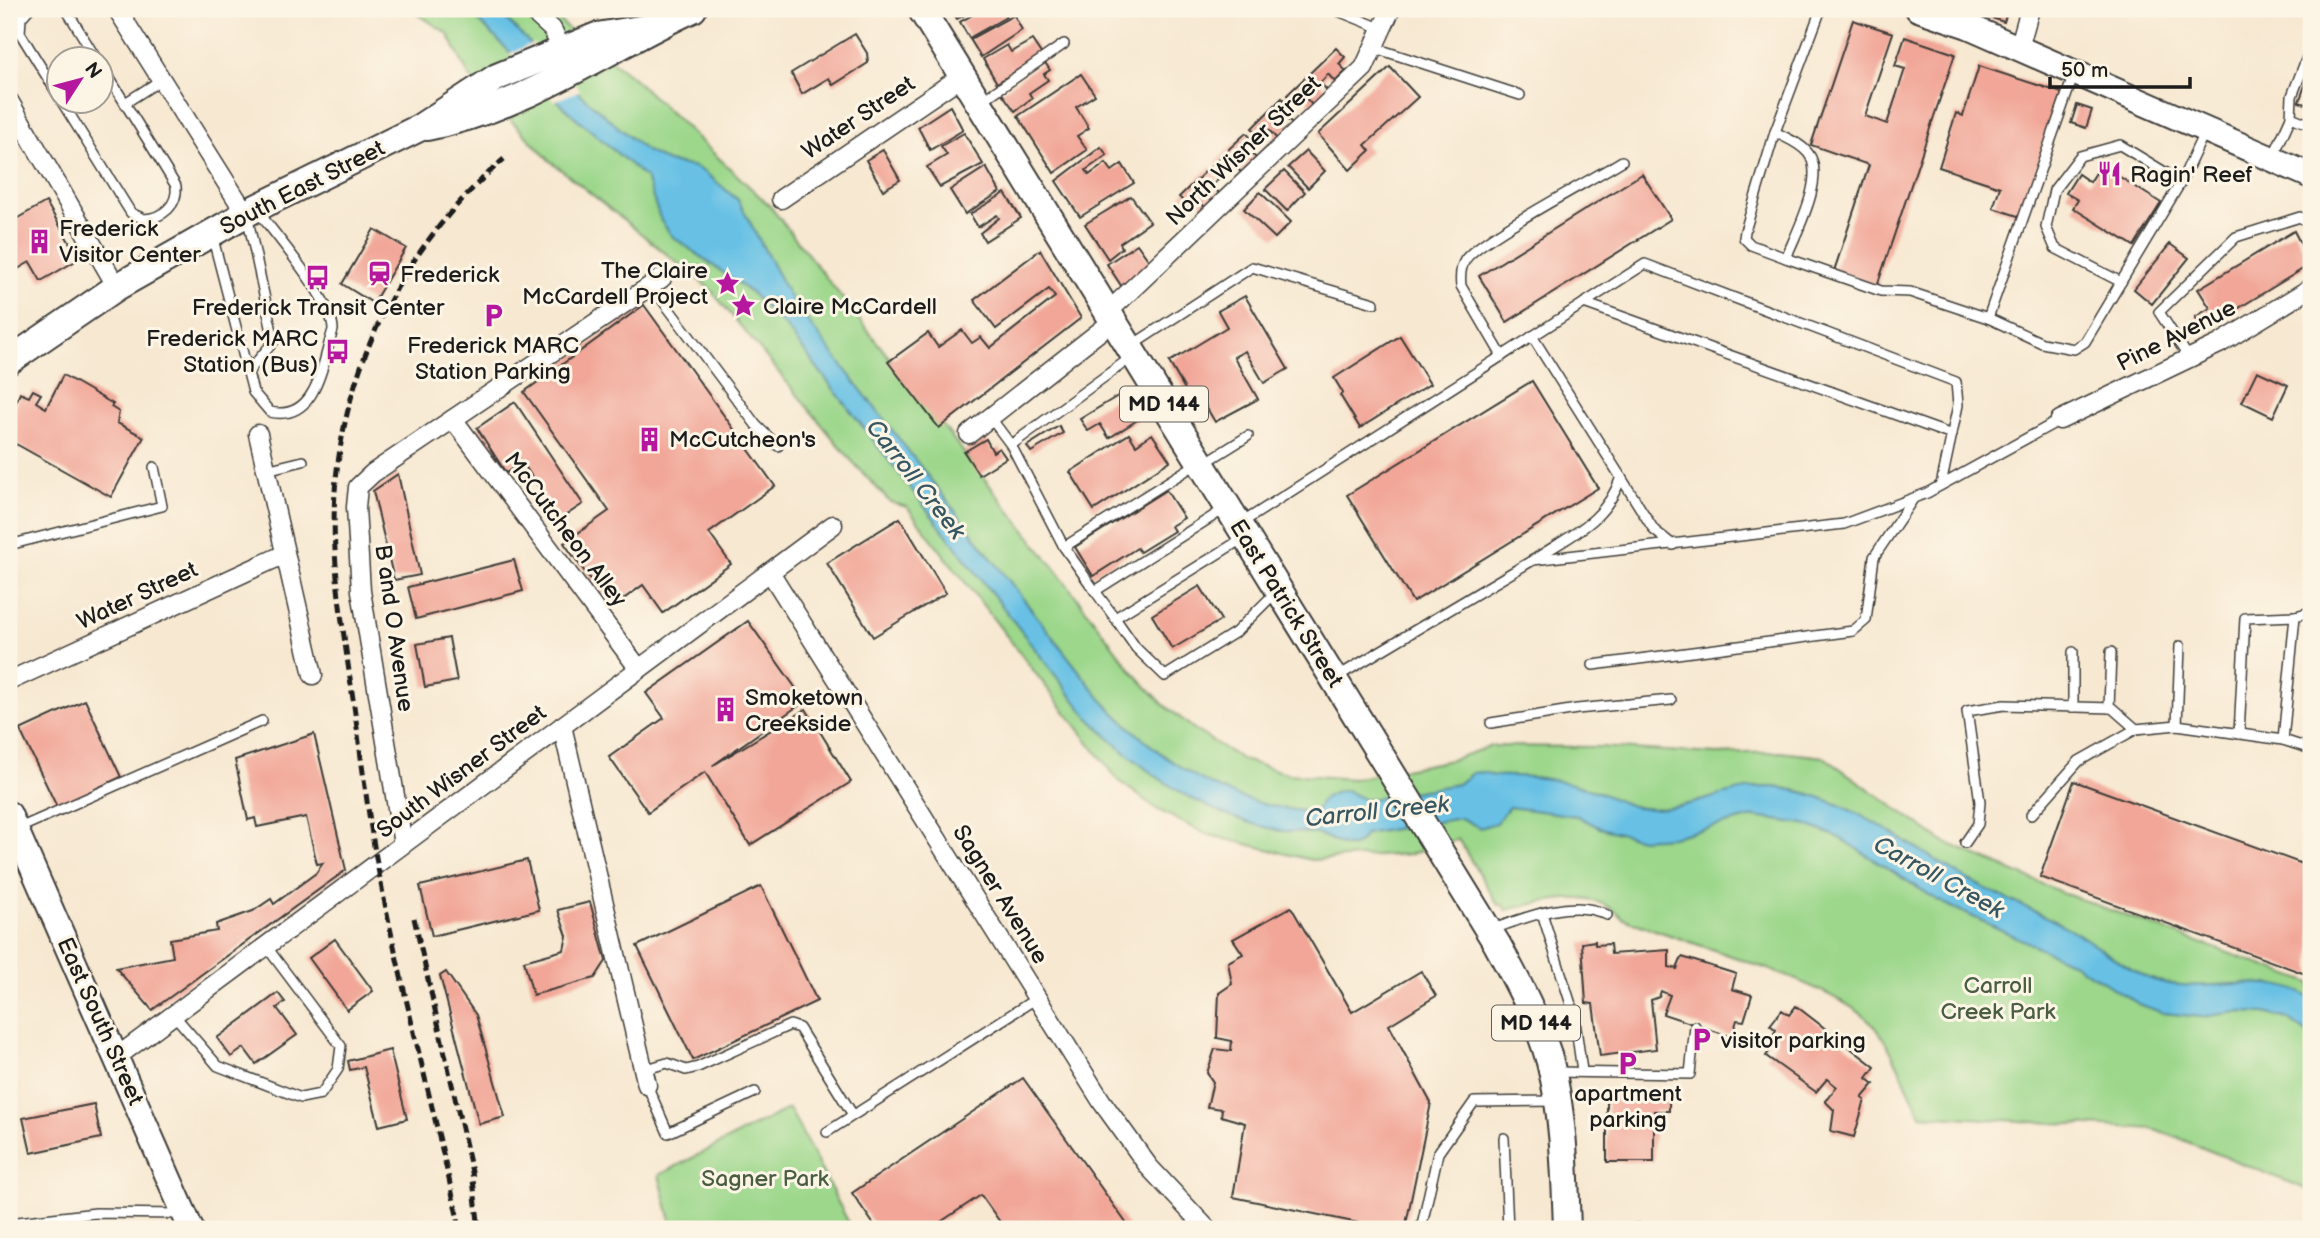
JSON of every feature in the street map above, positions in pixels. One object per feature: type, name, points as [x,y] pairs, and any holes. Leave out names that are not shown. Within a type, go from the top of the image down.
[{"type":"main road","name":"South East Street","points":[[419,128],[460,121],[541,88],[652,27],[693,9]]},
{"type":"main road","name":"East Patrick Street","points":[[921,9],[1489,931],[1523,994],[1553,1072],[1558,1101],[1567,1228]]},
{"type":"main road","points":[[1918,9],[2019,48],[2311,176]]},
{"type":"main road","name":"South East Street","points":[[9,361],[117,287],[251,211],[419,128],[457,101],[497,77],[522,68],[553,46],[652,27]]},
{"type":"main road","name":"East South Street","points":[[12,822],[118,1056],[188,1222]]},
{"type":"street","points":[[117,9],[161,80],[251,211]]},
{"type":"street","points":[[530,9],[552,29],[553,46]]},
{"type":"street","name":"North Wisner Street","points":[[1110,316],[1364,68],[1391,9]]},
{"type":"street","points":[[2019,48],[2030,9]]},
{"type":"street","name":"Water Street","points":[[781,199],[962,76]]},
{"type":"street","points":[[9,101],[117,287]]},
{"type":"street","points":[[453,419],[657,281]]},
{"type":"street","name":"Pine Avenue","points":[[2060,420],[2219,344],[2311,288]]},
{"type":"street","points":[[969,434],[1110,316]]},
{"type":"street","name":"B and O Avenue","points":[[403,844],[361,591],[356,507],[358,488],[373,473],[453,419]]},
{"type":"street","name":"McCutcheon Alley","points":[[453,419],[639,669]]},
{"type":"street","points":[[258,434],[313,675]]},
{"type":"street","name":"South Wisner Street","points":[[118,1056],[833,525]]},
{"type":"street","name":"Water Street","points":[[9,681],[285,554]]},
{"type":"street","name":"Sagner Avenue","points":[[770,572],[1126,1137],[1149,1167],[1207,1229]]},
{"type":"street","points":[[562,726],[645,1078]]},
{"type":"lane","points":[[29,9],[19,24],[20,33],[46,75]]},
{"type":"lane","points":[[66,9],[88,46]]},
{"type":"lane","points":[[1333,9],[1383,29]]},
{"type":"lane","points":[[1821,9],[1775,132],[1744,238],[1751,245],[1786,258],[1881,291],[1910,292],[1988,318],[2042,342],[2074,349],[2085,342],[2180,182],[2205,130]]},
{"type":"lane","points":[[979,103],[1064,44]]},
{"type":"lane","points":[[2272,159],[2291,117],[2292,96],[2311,47]]},
{"type":"lane","points":[[1375,48],[1520,95]]},
{"type":"lane","points":[[1988,318],[2075,73]]},
{"type":"lane","points":[[125,103],[161,80]]},
{"type":"lane","points":[[71,116],[131,213],[151,219],[165,213],[175,202],[176,186],[116,89]]},
{"type":"lane","points":[[2291,117],[2311,125]]},
{"type":"lane","points":[[1775,132],[1802,146],[1811,155],[1814,166],[1813,190],[1786,258]]},
{"type":"lane","points":[[2121,282],[2055,248],[2046,227],[2054,190],[2080,156],[2120,145],[2180,182]]},
{"type":"lane","points":[[1502,356],[1461,286],[1460,274],[1465,260],[1488,241],[1622,161]]},
{"type":"lane","points":[[248,372],[274,341],[251,211]]},
{"type":"lane","points":[[212,233],[248,372],[260,404],[270,412],[290,414],[302,407],[313,393],[333,330],[333,320],[325,303],[251,211]]},
{"type":"lane","points":[[2189,358],[2159,312],[2236,237],[2300,217],[2311,225]]},
{"type":"lane","points":[[1115,618],[1237,523],[1645,264],[1956,382],[1958,405],[1941,485]]},
{"type":"lane","points":[[1011,445],[1132,351],[1252,267],[1374,303]]},
{"type":"lane","points":[[657,281],[757,425],[778,446]]},
{"type":"lane","points":[[1584,303],[1952,435]]},
{"type":"lane","points":[[1532,336],[1654,530],[1673,545]]},
{"type":"lane","points":[[990,417],[1011,445],[1064,547],[1136,648],[1165,676],[1236,632],[1279,590]]},
{"type":"lane","points":[[1533,560],[1844,524],[1914,498],[2060,420]]},
{"type":"lane","points":[[1064,547],[1248,436]]},
{"type":"lane","points":[[266,470],[303,461]]},
{"type":"lane","points":[[9,545],[162,506],[154,467]]},
{"type":"lane","points":[[1334,679],[1533,560],[1604,511],[1614,499],[1620,477]]},
{"type":"lane","points":[[1593,666],[1853,631],[1866,620],[1874,557],[1914,498]]},
{"type":"lane","points":[[1095,591],[1237,523]]},
{"type":"lane","points":[[2239,734],[2245,618],[2295,616],[2311,612]]},
{"type":"lane","points":[[2283,740],[2295,616]]},
{"type":"lane","points":[[2177,725],[2180,646]]},
{"type":"lane","points":[[2073,652],[2073,707]]},
{"type":"lane","points":[[2109,708],[2111,652]]},
{"type":"lane","points":[[1491,723],[1577,709],[1671,700]]},
{"type":"lane","points":[[1965,843],[1978,824],[1980,802],[1967,711],[2004,705],[2109,708],[2136,729]]},
{"type":"lane","points":[[12,822],[262,721]]},
{"type":"lane","points":[[2031,815],[2079,761],[2136,729],[2177,725],[2283,740],[2311,749]]},
{"type":"lane","points":[[1489,931],[1542,914],[1578,909],[1600,911],[1607,915]]},
{"type":"lane","points":[[1542,914],[1574,1014],[1583,1071]]},
{"type":"lane","points":[[174,1014],[218,1066],[301,1098],[321,1094],[338,1069],[341,1046],[266,946]]},
{"type":"lane","points":[[827,1132],[1037,998]]},
{"type":"lane","points":[[755,1092],[668,1133],[645,1078],[667,1063],[686,1070],[698,1067],[790,1025],[799,1028],[853,1115]]},
{"type":"lane","points":[[1553,1072],[1690,1074],[1695,1026]]},
{"type":"lane","points":[[1421,1229],[1438,1153],[1474,1102],[1558,1101]]},
{"type":"lane","points":[[1504,1138],[1508,1229],[1567,1228]]},
{"type":"lane","points":[[9,1223],[96,1213],[188,1222]]},
{"type":"lane","points":[[1252,1229],[1284,1229]]},
{"type":"green space","name":"Carroll Creek Park","points":[[410,9],[549,9],[566,27],[630,75],[769,205],[1054,567],[1132,671],[1163,704],[1198,732],[1243,760],[1289,774],[1353,779],[1451,760],[1491,746],[1599,747],[1716,754],[1780,752],[1824,757],[1942,841],[2066,894],[2311,983],[2311,1191],[2155,1129],[1921,1115],[1877,1029],[1859,1013],[1832,996],[1759,966],[1622,918],[1611,908],[1598,902],[1567,899],[1506,910],[1503,905],[1498,905],[1458,839],[1411,854],[1311,860],[1206,834],[1158,810],[1119,781],[907,507],[890,502],[851,460],[710,289],[549,160],[469,76],[448,34]]},
{"type":"green space","name":"Sagner Park","points":[[789,1108],[852,1229],[673,1229],[659,1175]]},
{"type":"water","name":"Carroll Creek","points":[[467,9],[496,9],[580,94],[646,151],[668,162],[695,167],[738,200],[792,301],[1101,699],[1147,743],[1197,777],[1224,791],[1253,801],[1316,812],[1323,799],[1341,791],[1346,790],[1365,800],[1458,784],[1472,773],[1484,772],[1494,776],[1556,780],[1642,808],[1660,809],[1764,787],[1806,793],[1851,810],[1971,881],[2075,932],[2146,977],[2188,985],[2272,984],[2311,998],[2311,1036],[2288,1019],[2265,1013],[2238,1012],[2201,1017],[2163,1013],[2139,1004],[2072,963],[1939,901],[1838,837],[1804,824],[1754,817],[1672,837],[1641,839],[1600,828],[1577,816],[1509,807],[1496,823],[1480,828],[1461,818],[1365,834],[1355,845],[1349,846],[1320,835],[1282,831],[1249,823],[1197,802],[1128,755],[1087,716],[784,325],[750,292],[672,236],[661,221],[646,178],[567,110]]},
{"type":"pier","points":[[533,43],[581,90],[554,101],[509,54]]},
{"type":"building","points":[[951,9],[976,9],[957,19]]},
{"type":"building","points":[[983,9],[1009,9],[1003,12],[1006,17],[969,38],[960,22]]},
{"type":"building","points":[[1963,9],[2008,9],[2004,22]]},
{"type":"building","points":[[1014,15],[1022,30],[981,57],[970,39]]},
{"type":"building","points":[[1853,20],[1893,33],[1865,116],[1887,124],[1905,69],[1895,66],[1905,37],[1955,54],[1877,286],[1834,271],[1869,165],[1811,145]]},
{"type":"building","points":[[855,34],[867,53],[868,63],[833,85],[829,78],[802,94],[791,73]]},
{"type":"building","points":[[1032,40],[1042,55],[997,83],[983,59],[1007,45],[1011,52]]},
{"type":"building","points":[[1336,48],[1345,57],[1339,64],[1346,71],[1335,82],[1328,74],[1320,83],[1327,90],[1312,105],[1304,96],[1295,104],[1287,95]]},
{"type":"building","points":[[1044,61],[1050,70],[1044,74],[1048,80],[1029,93],[1032,98],[1015,111],[1001,92]]},
{"type":"building","points":[[1979,66],[2062,93],[2021,217],[1993,208],[2000,187],[1939,167],[1956,113],[1963,116]]},
{"type":"building","points":[[1390,67],[1418,97],[1365,145],[1370,151],[1350,170],[1318,134]]},
{"type":"building","points":[[2311,69],[2311,106],[2299,102]]},
{"type":"building","points":[[1081,74],[1095,95],[1076,107],[1089,128],[1077,136],[1087,150],[1054,173],[1018,116]]},
{"type":"building","points":[[1282,98],[1292,109],[1284,116],[1292,124],[1277,139],[1269,130],[1261,138],[1252,128]]},
{"type":"building","points":[[2077,105],[2092,110],[2086,128],[2071,123]]},
{"type":"building","points":[[950,106],[963,130],[930,150],[918,127]]},
{"type":"building","points":[[964,133],[983,164],[940,187],[927,167],[947,155],[941,146]]},
{"type":"building","points":[[1246,133],[1257,143],[1249,151],[1257,159],[1242,173],[1234,165],[1226,172],[1215,162]]},
{"type":"building","points":[[1101,147],[1107,155],[1086,170],[1089,175],[1106,163],[1112,171],[1122,164],[1134,183],[1080,217],[1056,181]]},
{"type":"building","points":[[883,150],[900,180],[883,190],[866,160]]},
{"type":"building","points":[[1306,151],[1325,171],[1308,188],[1288,167]]},
{"type":"building","points":[[2101,165],[2161,203],[2134,246],[2073,208],[2078,200],[2066,193],[2078,174],[2090,182]]},
{"type":"building","points":[[986,167],[1000,192],[965,214],[950,190]]},
{"type":"building","points":[[1210,167],[1220,177],[1212,186],[1219,193],[1205,207],[1197,200],[1189,207],[1179,197]]},
{"type":"building","points":[[1284,171],[1305,192],[1287,211],[1265,189]]},
{"type":"building","points":[[1642,174],[1671,219],[1507,322],[1479,276]]},
{"type":"building","points":[[1260,192],[1291,222],[1275,238],[1244,209]]},
{"type":"building","points":[[1005,193],[1021,218],[985,241],[980,233],[999,218],[997,215],[978,227],[970,214]]},
{"type":"building","points":[[1131,196],[1150,222],[1120,243],[1122,248],[1108,259],[1085,224]]},
{"type":"building","name":"Frederick Visitor Center","points":[[46,202],[79,259],[41,281],[30,262],[9,274],[9,223]]},
{"type":"building","name":"Frederick","points":[[374,229],[406,248],[373,303],[342,284]]},
{"type":"building","points":[[2294,231],[2311,264],[2203,330],[2195,317],[2210,308],[2198,289]]},
{"type":"building","points":[[1137,244],[1152,265],[1122,287],[1107,264]]},
{"type":"building","points":[[2170,244],[2189,258],[2152,304],[2134,289]]},
{"type":"building","points":[[1040,250],[1081,318],[939,428],[888,362],[928,333],[938,347],[962,330],[972,343],[981,337],[990,348],[1055,297],[1049,289],[996,329],[974,300]]},
{"type":"building","points":[[1245,296],[1288,369],[1264,383],[1245,351],[1234,357],[1258,399],[1215,422],[1205,405],[1197,410],[1169,362],[1227,327],[1218,311]]},
{"type":"building","name":"McCutcheon's","points":[[644,305],[775,486],[709,533],[731,564],[663,613],[643,585],[611,608],[564,543],[609,511],[524,392]]},
{"type":"building","points":[[1400,336],[1430,384],[1360,428],[1340,395],[1343,393],[1334,378]]},
{"type":"building","points":[[2257,371],[2288,385],[2273,417],[2242,402]]},
{"type":"building","points":[[63,375],[113,404],[111,407],[119,412],[117,423],[144,437],[111,497],[16,444],[9,456],[9,418],[20,393],[29,397],[33,390],[41,394],[36,402],[46,408]]},
{"type":"building","points":[[1532,381],[1598,488],[1413,602],[1347,495]]},
{"type":"building","points":[[1126,391],[1142,417],[1109,438],[1100,424],[1088,431],[1080,419]]},
{"type":"building","points":[[515,402],[583,504],[560,519],[522,462],[506,473],[477,428]]},
{"type":"building","points":[[1059,426],[1063,433],[1031,452],[1027,446]]},
{"type":"building","points":[[1129,434],[1136,445],[1152,434],[1170,461],[1094,510],[1070,472]]},
{"type":"building","points":[[986,439],[993,452],[999,448],[1006,458],[979,475],[964,452]]},
{"type":"building","points":[[398,474],[420,575],[394,580],[373,491]]},
{"type":"building","points":[[1166,490],[1184,518],[1171,526],[1174,531],[1140,552],[1137,548],[1093,576],[1075,547]]},
{"type":"building","points":[[900,518],[946,593],[873,637],[827,563]]},
{"type":"building","points":[[514,560],[523,591],[416,619],[408,587]]},
{"type":"building","points":[[1200,586],[1221,620],[1172,649],[1152,615]]},
{"type":"building","name":"Smoketown Creekside","points":[[748,621],[805,701],[712,766],[806,709],[851,782],[750,845],[705,772],[648,812],[609,757],[664,718],[646,693]]},
{"type":"building","points":[[449,638],[457,681],[425,687],[417,644]]},
{"type":"building","points":[[85,700],[121,777],[57,807],[20,730]]},
{"type":"building","points":[[314,734],[346,870],[152,1010],[116,968],[173,957],[170,939],[217,931],[216,924],[253,911],[271,899],[274,904],[316,873],[323,863],[317,864],[306,817],[257,827],[255,818],[248,820],[235,760]]},
{"type":"building","points":[[2074,781],[2311,867],[2311,976],[2040,877]]},
{"type":"building","points":[[527,860],[539,910],[432,936],[420,886]]},
{"type":"building","points":[[761,886],[817,1001],[693,1060],[637,946]]},
{"type":"building","points":[[590,902],[606,961],[595,978],[533,995],[524,961],[564,950],[567,936],[558,910]]},
{"type":"building","points":[[1291,907],[1352,1012],[1421,971],[1436,996],[1389,1025],[1431,1103],[1405,1229],[1387,1229],[1233,1197],[1245,1123],[1221,1116],[1222,1109],[1207,1107],[1213,1082],[1207,1073],[1215,1049],[1231,1051],[1232,1041],[1217,1038],[1219,993],[1232,984],[1228,962],[1243,954],[1233,939]]},
{"type":"building","points":[[335,939],[373,991],[347,1010],[309,958]]},
{"type":"building","points":[[1595,941],[1595,945],[1610,944],[1611,954],[1669,950],[1669,967],[1677,969],[1682,957],[1736,974],[1732,989],[1752,995],[1744,1021],[1737,1020],[1732,1037],[1663,1014],[1670,995],[1661,991],[1659,997],[1651,1000],[1656,1049],[1600,1056],[1593,1004],[1586,1003],[1582,943]]},
{"type":"building","points":[[446,972],[476,1015],[505,1117],[479,1124],[440,976]]},
{"type":"building","points":[[278,993],[285,1002],[277,1008],[297,1035],[256,1064],[244,1048],[231,1057],[217,1038]]},
{"type":"building","points":[[1796,1006],[1875,1067],[1867,1078],[1874,1084],[1862,1098],[1865,1100],[1854,1137],[1831,1131],[1834,1110],[1825,1101],[1837,1087],[1827,1079],[1816,1092],[1766,1056],[1776,1042],[1771,1038],[1776,1030],[1770,1025],[1782,1010],[1789,1015]]},
{"type":"building","points":[[390,1050],[407,1119],[379,1126],[364,1067],[350,1070],[348,1061]]},
{"type":"building","points":[[1023,1078],[1129,1227],[1005,1229],[981,1195],[930,1229],[877,1229],[852,1193]]},
{"type":"building","points":[[1607,1091],[1669,1091],[1669,1111],[1654,1111],[1654,1162],[1607,1162]]},
{"type":"building","points":[[94,1104],[101,1138],[31,1153],[23,1118]]},
{"type":"building","points":[[1639,1223],[1639,1229],[1618,1229],[1618,1225]]},
{"type":"railway","points":[[460,1229],[377,863],[340,608],[335,547],[335,486],[347,413],[359,371],[394,292],[443,221],[504,159]]},
{"type":"railway","points":[[414,918],[472,1172],[479,1229]]},
{"type":"place","name":"Ragin' Reef","points":[[2110,174]]},
{"type":"place","name":"Frederick Visitor Center","points":[[39,241]]},
{"type":"place","name":"Frederick","points":[[380,274]]},
{"type":"place","name":"Frederick Transit Center","points":[[318,277]]},
{"type":"place","name":"The Claire McCardell Project","points":[[728,283]]},
{"type":"place","name":"Claire McCardell","points":[[743,306]]},
{"type":"place","name":"Frederick MARC Station Parking","points":[[493,315]]},
{"type":"place","name":"Frederick MARC Station (Bus)","points":[[338,351]]},
{"type":"place","name":"McCutcheon's","points":[[649,439]]},
{"type":"place","name":"Smoketown Creekside","points":[[725,710]]},
{"type":"place","name":"visitor parking","points":[[1701,1040]]},
{"type":"place","name":"apartment parking","points":[[1628,1063]]}]
